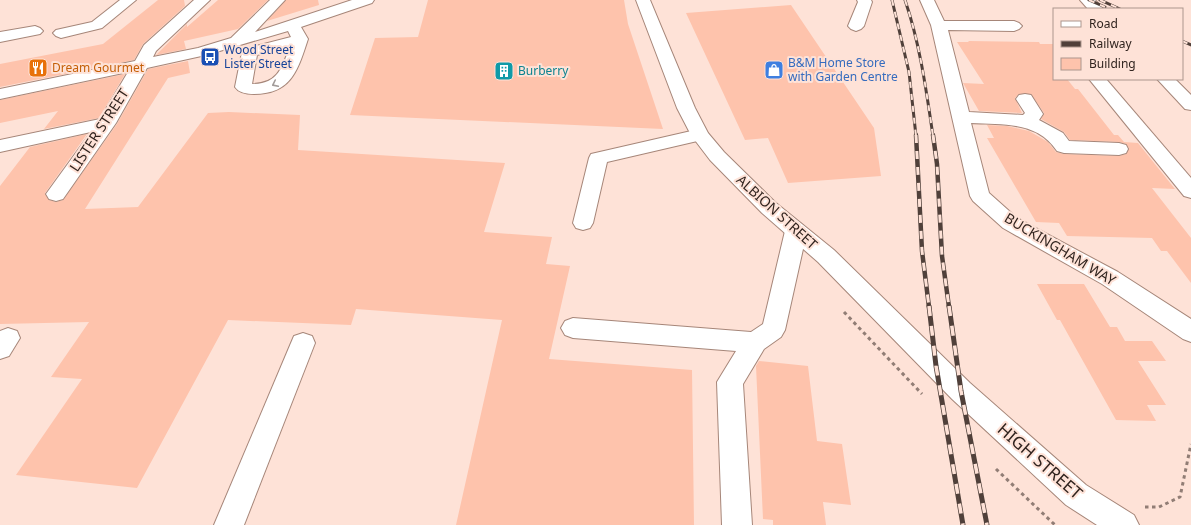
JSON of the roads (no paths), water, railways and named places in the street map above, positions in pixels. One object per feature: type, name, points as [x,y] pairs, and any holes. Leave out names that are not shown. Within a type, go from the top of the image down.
[{"type":"street","points":[[61,33],[97,25],[129,0]]},
{"type":"street","name":"LISTER STREET","points":[[56,194],[107,123],[150,48],[203,0]]},
{"type":"street","points":[[236,42],[278,0]]},
{"type":"street","points":[[0,94],[200,52],[292,25],[367,0]]},
{"type":"street","name":"ALBION STREET","points":[[643,0],[686,108],[700,135],[717,156],[769,208],[826,256],[961,391]]},
{"type":"street","points":[[856,26],[865,2],[864,0]]},
{"type":"street","name":"BUCKINGHAM WAY","points":[[926,0],[938,25],[962,117],[980,196],[1010,223],[1110,278],[1191,332]]},
{"type":"street","points":[[1087,0],[1095,8]]},
{"type":"street","points":[[938,25],[1020,28],[1003,11]]},
{"type":"street","points":[[292,25],[300,40]]},
{"type":"street","points":[[0,37],[35,31]]},
{"type":"street","points":[[1098,80],[1191,191]]},
{"type":"street","points":[[1166,80],[1191,105]]},
{"type":"street","points":[[1025,99],[1034,114],[1028,121]]},
{"type":"street","points":[[962,117],[1028,121],[1057,137],[1064,147],[1119,149]]},
{"type":"street","points":[[0,146],[107,123]]},
{"type":"street","points":[[583,223],[598,158],[700,135]]},
{"type":"street","points":[[737,525],[730,382],[755,342],[773,330],[796,231]]},
{"type":"street","points":[[573,328],[755,342]]},
{"type":"street","points":[[229,525],[303,343]]},
{"type":"street","name":"HIGH STREET","points":[[961,391],[1076,495],[1132,519]]},
{"type":"railway","points":[[892,0],[909,72],[916,136]]},
{"type":"railway","points":[[905,0],[919,50],[933,136]]},
{"type":"railway","points":[[1089,0],[1105,7]]},
{"type":"railway","points":[[1100,0],[1118,8]]},
{"type":"railway","points":[[1183,41],[1191,45]]},
{"type":"railway","points":[[916,135],[922,251],[929,307]]},
{"type":"railway","points":[[933,135],[937,164],[942,256],[949,307]]},
{"type":"railway","points":[[929,306],[936,366],[963,525]]},
{"type":"railway","points":[[949,306],[961,391],[987,525]]},
{"type":"place","name":"Wood Street Lister Street","points":[[210,57]]},
{"type":"place","name":"Dream Gourmet","points":[[38,68]]},
{"type":"place","name":"B&M Home Store with Garden Centre","points":[[774,70]]},
{"type":"place","name":"Burberry","points":[[504,71]]}]
